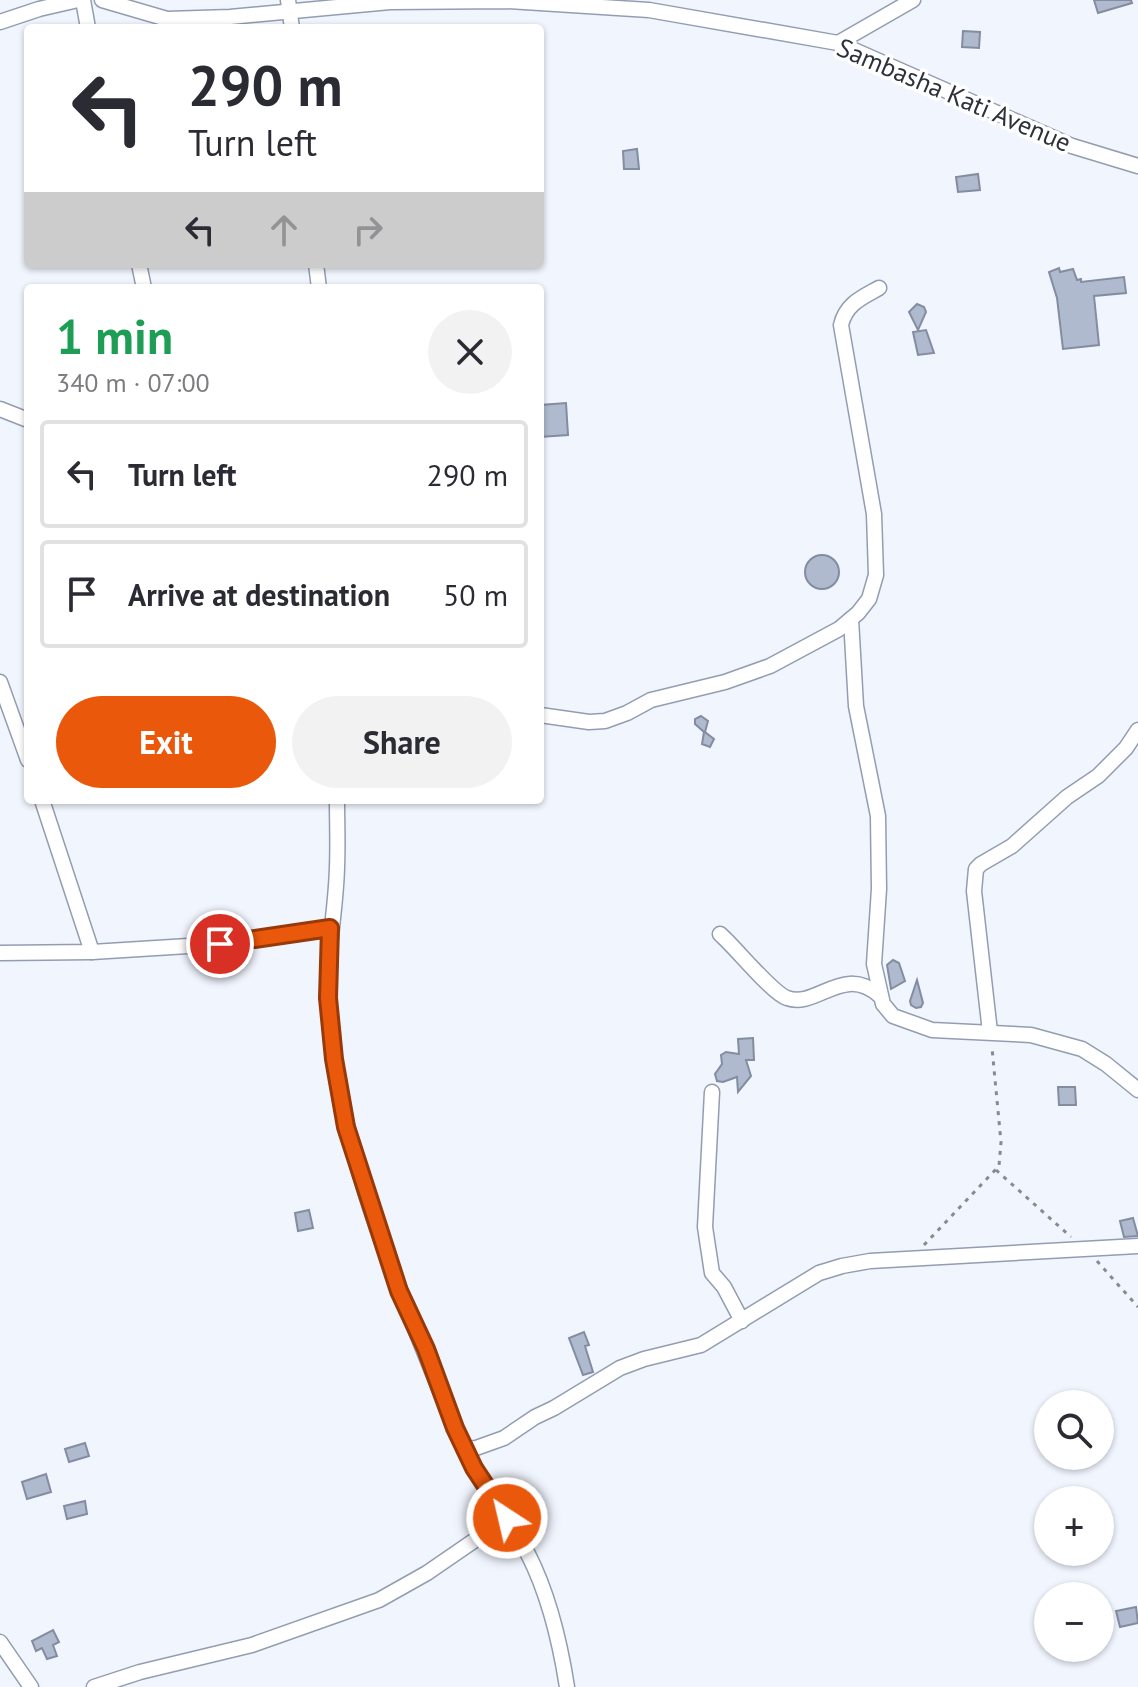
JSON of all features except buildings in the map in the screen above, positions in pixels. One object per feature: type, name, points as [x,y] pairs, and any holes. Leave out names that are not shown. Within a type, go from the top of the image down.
[{"type":"street","points":[[0,22],[81,0],[87,24]]},
{"type":"street","name":"Sambasha Kati Avenue","points":[[102,0],[167,19],[230,17],[290,5],[390,2],[507,1],[649,10],[838,43],[1072,146],[1138,166]]},
{"type":"street","points":[[838,43],[913,0]]},
{"type":"street","points":[[544,716],[589,722],[605,721],[651,700],[725,682],[770,666],[820,641],[851,619],[869,599],[876,575],[874,514],[841,325],[844,313],[855,301],[879,288]]},
{"type":"street","points":[[0,409],[24,418]]},
{"type":"street","points":[[851,619],[856,706],[878,816],[879,889],[874,964],[880,996]]},
{"type":"street","points":[[0,682],[24,749]]},
{"type":"street","points":[[990,1032],[974,891],[976,869],[1012,846],[1067,797],[1098,776],[1126,748],[1138,730]]},
{"type":"street","points":[[43,804],[92,952]]},
{"type":"street","points":[[337,804],[337,869],[330,928],[328,998],[334,1059],[346,1127],[399,1291],[426,1349],[465,1449],[529,1557],[549,1606],[567,1687]]},
{"type":"street","points":[[0,953],[92,952],[220,944],[330,928]]},
{"type":"street","points":[[720,934],[788,999],[801,999],[839,986],[859,983],[869,986],[880,996],[893,1016],[909,1023],[932,1030],[1031,1035],[1082,1049],[1138,1090]]},
{"type":"street","points":[[712,1092],[706,1250],[712,1273],[724,1287],[742,1321]]},
{"type":"street","points":[[465,1449],[504,1438],[620,1368],[701,1345],[819,1273],[842,1266],[1138,1246]]},
{"type":"street","points":[[94,1687],[140,1672],[252,1645],[379,1600],[427,1573],[507,1518]]},
{"type":"street","points":[[0,1642],[31,1687]]},
{"type":"path","points":[[905,1260],[917,1252],[996,1170],[1001,1158],[990,1032]]},
{"type":"path","points":[[996,1170],[1086,1250],[1138,1307]]},
{"type":"route","points":[[220,944],[330,928],[328,998],[334,1059],[346,1127],[399,1291],[426,1349],[455,1428],[474,1468],[507,1518]]}]
